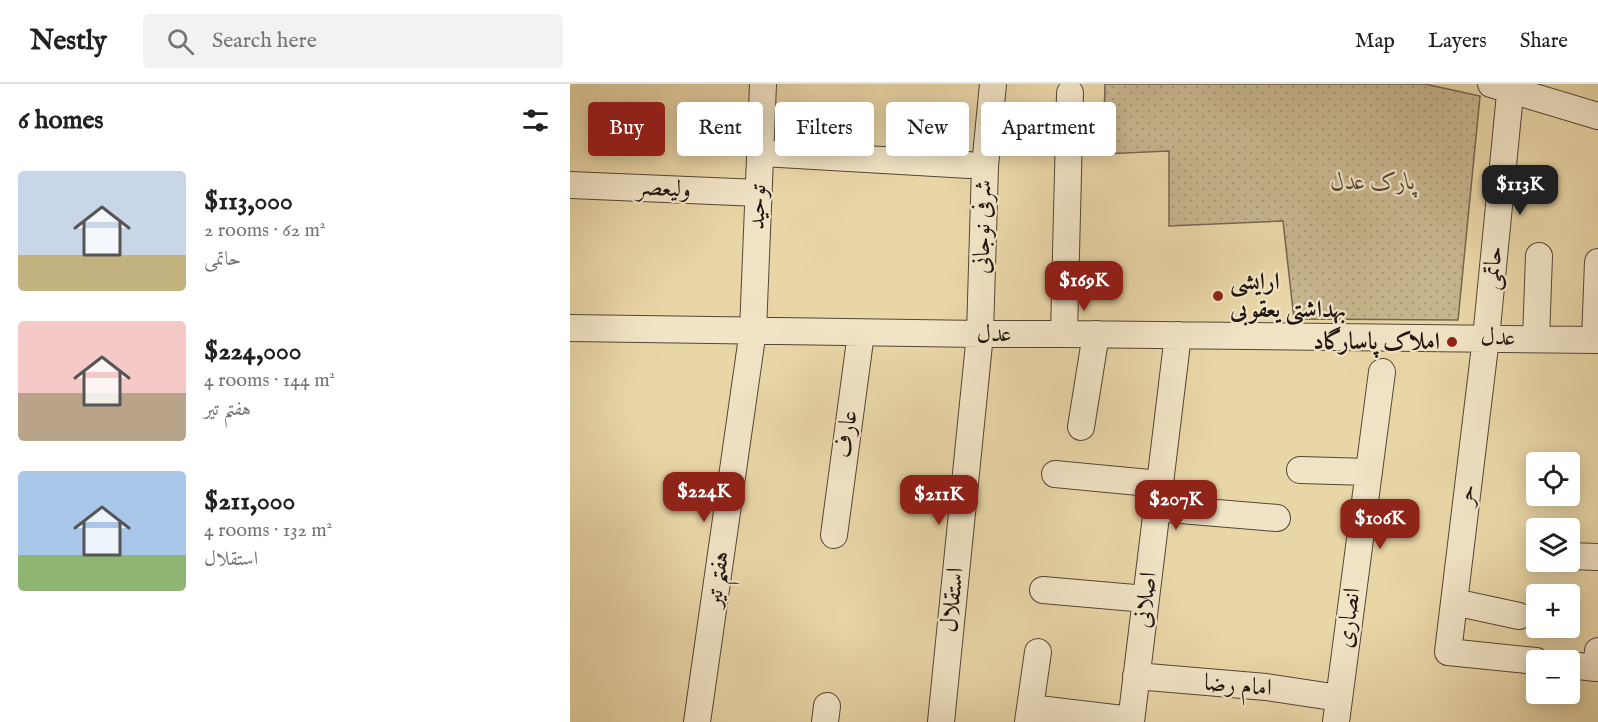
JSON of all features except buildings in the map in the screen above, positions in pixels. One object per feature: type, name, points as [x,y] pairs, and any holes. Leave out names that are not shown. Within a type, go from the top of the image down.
[{"type":"street","name":"توحید","points":[[762,102],[763,84]]},
{"type":"street","name":"شرفی نوجانی","points":[[981,334],[985,166],[993,84]]},
{"type":"street","points":[[1504,86],[1598,116]]},
{"type":"street","name":"حاتمی","points":[[1486,338],[1504,86]]},
{"type":"street","points":[[1064,334],[1070,93]]},
{"type":"street","points":[[763,153],[969,165]]},
{"type":"street","name":"توحید","points":[[753,330],[760,156]]},
{"type":"street","name":"ولیعصر","points":[[570,185],[759,193]]},
{"type":"street","points":[[1536,339],[1539,256]]},
{"type":"street","points":[[1596,340],[1598,262]]},
{"type":"street","name":"عدل","points":[[570,328],[1596,340]]},
{"type":"street","name":"هفتم تیر","points":[[697,722],[753,330]]},
{"type":"street","name":"عارف","points":[[834,535],[861,333]]},
{"type":"street","name":"استقلال","points":[[941,722],[981,334]]},
{"type":"street","points":[[1082,427],[1096,334]]},
{"type":"street","name":"اصلانی","points":[[1131,721],[1178,335]]},
{"type":"street","name":"حر","points":[[1486,338],[1448,652],[1526,660]]},
{"type":"street","name":"انصاری","points":[[1337,710],[1382,372]]},
{"type":"street","points":[[1300,470],[1369,472]]},
{"type":"street","points":[[1054,474],[1276,518]]},
{"type":"street","points":[[1580,556],[1598,557]]},
{"type":"street","points":[[1043,590],[1146,599]]},
{"type":"street","points":[[1454,602],[1519,616]]},
{"type":"street","points":[[1580,666],[1596,668],[1598,651]]},
{"type":"street","points":[[1038,652],[1029,715],[1131,721]]},
{"type":"street","name":"امام رضا","points":[[1136,676],[1266,687],[1337,710]]},
{"type":"green space","name":"پارک عدل","points":[[1105,84],[1425,84],[1480,96],[1458,320],[1294,319],[1283,221],[1169,226],[1169,151],[1116,153],[1116,102],[1104,102]]},
{"type":"place","name":"ارایشی بهداشتی یعقوبی","points":[[1218,296]]},
{"type":"place","name":"املاک پاسارگاد","points":[[1452,342]]}]
